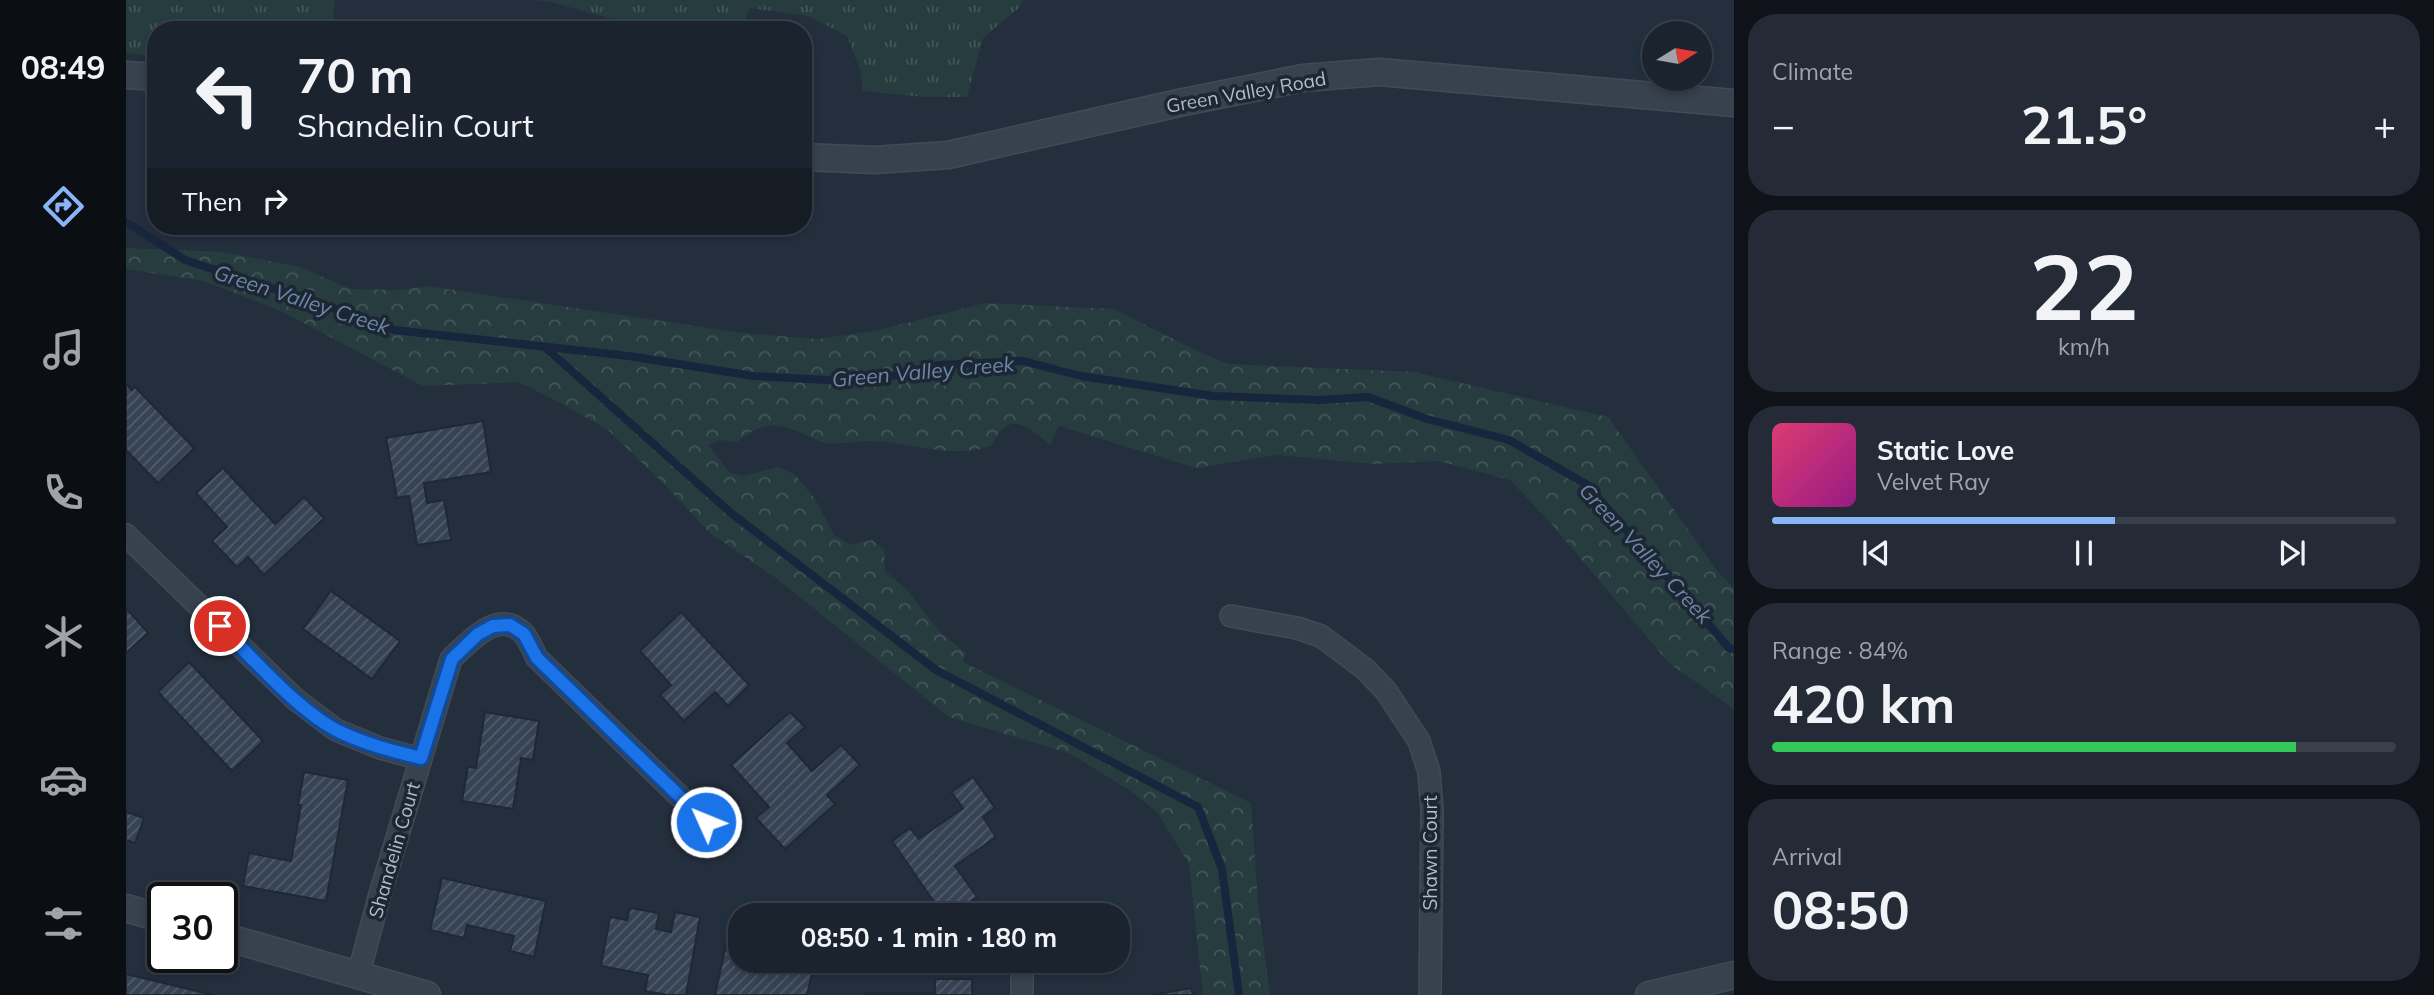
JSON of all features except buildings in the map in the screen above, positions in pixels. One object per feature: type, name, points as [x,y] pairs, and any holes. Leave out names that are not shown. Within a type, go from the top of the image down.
[{"type":"street","name":"Green Valley Road","points":[[812,157],[875,160],[948,155],[1303,78],[1379,72],[1734,103]]},
{"type":"street","points":[[126,75],[147,76]]},
{"type":"street","points":[[126,535],[295,699],[336,730],[380,748],[421,758]]},
{"type":"street","name":"Shawn Court","points":[[1231,616],[1297,628],[1321,636],[1365,669],[1386,691],[1419,741],[1429,772],[1432,809],[1430,995]]},
{"type":"street","name":"Shandelin Court","points":[[358,976],[452,659],[478,634],[493,626],[510,625],[524,634],[537,658],[706,822]]},
{"type":"street","points":[[126,908],[147,914]]},
{"type":"street","points":[[238,941],[427,995]]},
{"type":"street","points":[[1022,973],[1022,995]]},
{"type":"street","points":[[1649,995],[1734,975]]},
{"type":"green space","points":[[126,0],[335,0],[333,21],[147,21],[147,56],[126,53]]},
{"type":"green space","points":[[535,0],[1022,0],[1020,7],[983,38],[967,97],[924,97],[863,91],[860,70],[847,36],[809,16],[750,8],[745,21],[620,21]]},
{"type":"green space","points":[[126,248],[223,252],[300,267],[350,289],[400,290],[427,286],[742,333],[818,339],[879,330],[985,303],[1114,309],[1199,352],[1229,364],[1414,372],[1608,417],[1718,572],[1734,588],[1734,709],[1669,663],[1549,521],[1510,480],[1439,461],[1373,464],[1277,455],[1196,468],[1059,426],[1050,445],[1019,424],[1005,427],[991,446],[975,450],[944,451],[869,441],[826,443],[786,427],[770,425],[755,430],[737,442],[720,440],[708,445],[729,472],[742,476],[779,467],[795,475],[815,499],[834,535],[851,545],[872,540],[884,549],[885,571],[907,590],[940,632],[966,653],[963,662],[1251,803],[1258,902],[1270,995],[1203,995],[1189,864],[1157,812],[1129,790],[1071,754],[949,717],[776,578],[710,533],[608,430],[566,406],[519,382],[423,386],[281,311],[204,281],[126,269]]},
{"type":"waterway","name":"Green Valley Creek","points":[[126,222],[185,260],[394,330],[629,356],[753,376],[846,381],[898,375],[939,365],[1023,361],[1081,376],[1213,396],[1319,400],[1368,397],[1427,419],[1509,440],[1586,484],[1730,649],[1734,649]]},
{"type":"waterway","points":[[545,347],[731,513],[936,670],[1198,807],[1222,869],[1239,995]]},
{"type":"route","points":[[220,626],[295,699],[336,730],[380,748],[421,758],[452,659],[478,634],[493,626],[510,625],[524,634],[537,658],[706,822]]}]
